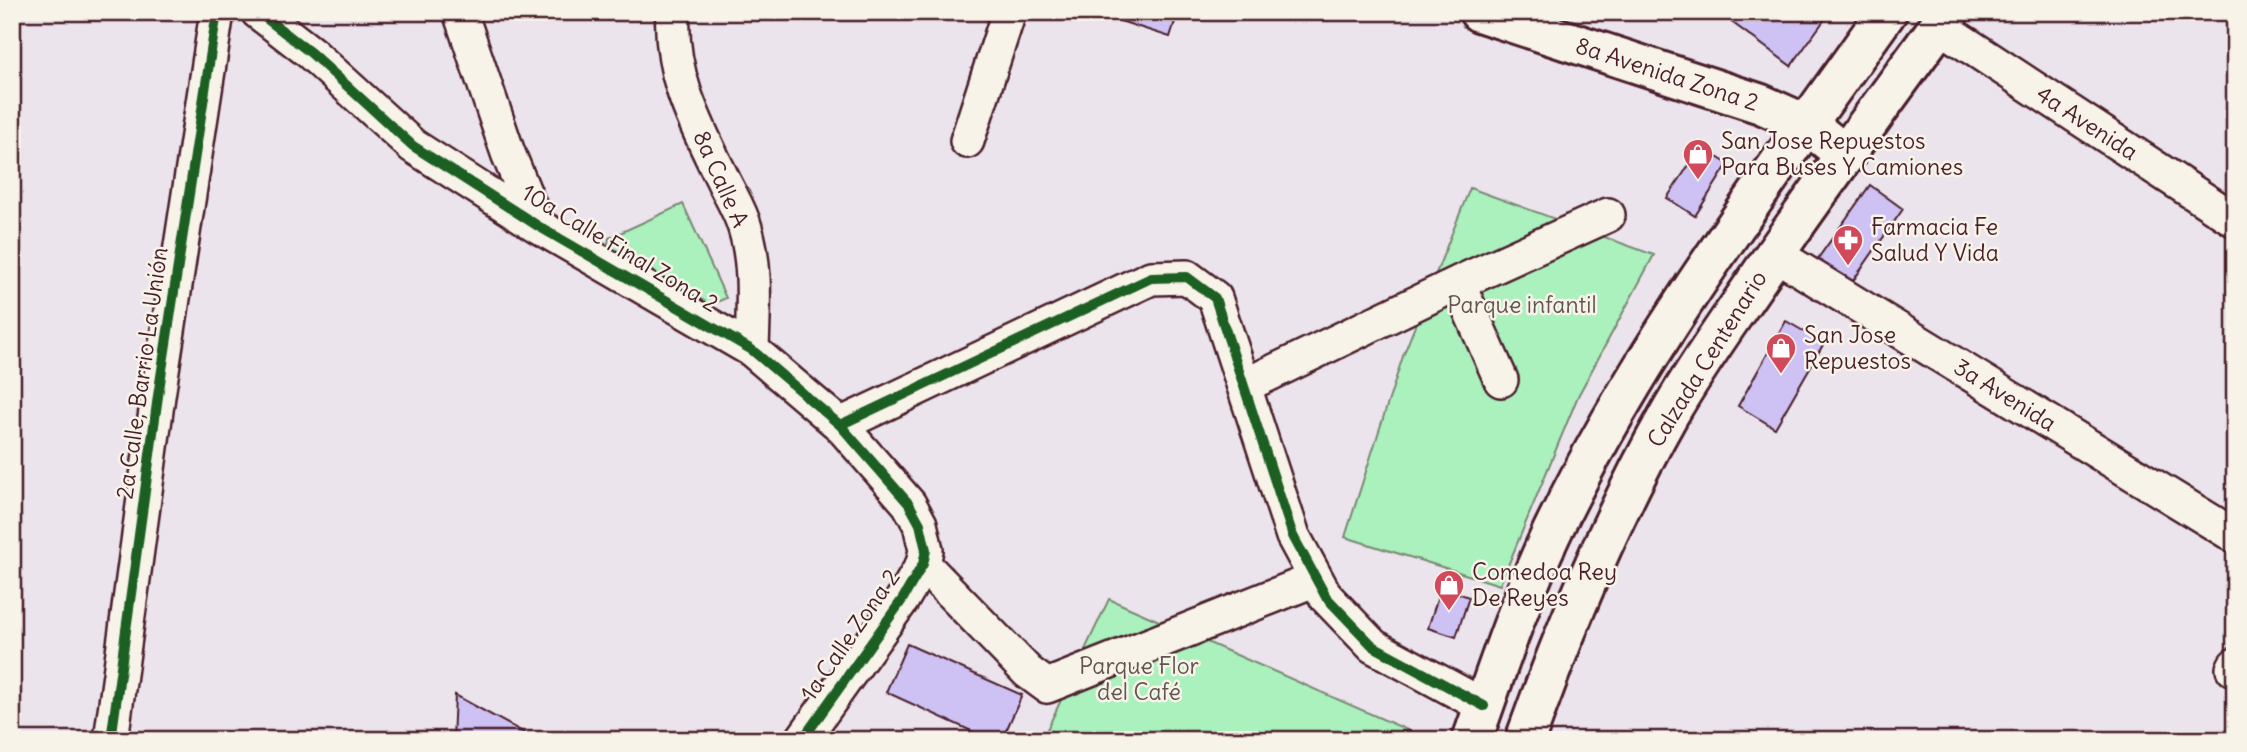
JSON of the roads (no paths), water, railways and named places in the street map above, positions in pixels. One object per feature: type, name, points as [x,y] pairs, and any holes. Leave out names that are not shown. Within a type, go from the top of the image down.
[{"type":"main road","name":"8a Avenida Zona 2","points":[[1479,12],[1761,104],[1808,125],[1846,155]]},
{"type":"main road","name":"Calzada Centenario","points":[[1478,723],[1519,611],[1552,533],[1593,456],[1675,314],[1887,12]]},
{"type":"main road","name":"Calzada Centenario","points":[[1525,740],[1591,569],[1627,492],[1676,403],[1716,339],[1775,254],[1944,19]]},
{"type":"street","name":"2a Calle, Barrio La Unión","points":[[111,740],[158,396],[217,12]]},
{"type":"street","name":"10a Calle Final Zona 2","points":[[258,12],[311,53],[413,146],[538,226],[752,350],[840,425],[909,504],[920,524],[924,557]]},
{"type":"street","points":[[460,12],[508,153],[538,226]]},
{"type":"street","name":"8a Calle A","points":[[673,12],[676,69],[691,113],[745,226],[753,262],[752,350]]},
{"type":"street","points":[[967,141],[1009,12]]},
{"type":"street","name":"4a Avenida","points":[[1944,19],[2235,219]]},
{"type":"street","points":[[1244,386],[1458,283],[1608,215]]},
{"type":"street","name":"3a Avenida","points":[[1775,254],[2235,536]]},
{"type":"street","points":[[840,425],[1151,278],[1187,277],[1214,298],[1293,536],[1326,597],[1373,646],[1478,723]]},
{"type":"street","points":[[1458,283],[1501,380]]},
{"type":"street","points":[[924,557],[1028,672],[1047,686],[1316,579]]},
{"type":"street","name":"1a Calle Zona 2","points":[[802,740],[902,600],[924,557]]},
{"type":"place","name":"San Jose Repuestos Para Buses Y Camiones","points":[[1698,181]]},
{"type":"place","name":"Farmacia Fe Salud Y Vida","points":[[1848,267]]},
{"type":"place","name":"San Jose Repuestos","points":[[1781,375]]},
{"type":"place","name":"Comedoa Rey De Reyes","points":[[1449,612]]},
{"type":"park label","name":"Parque infantil","points":[[1522,305]]},
{"type":"park label","name":"Parque Flor del Café","points":[[1139,679]]}]
